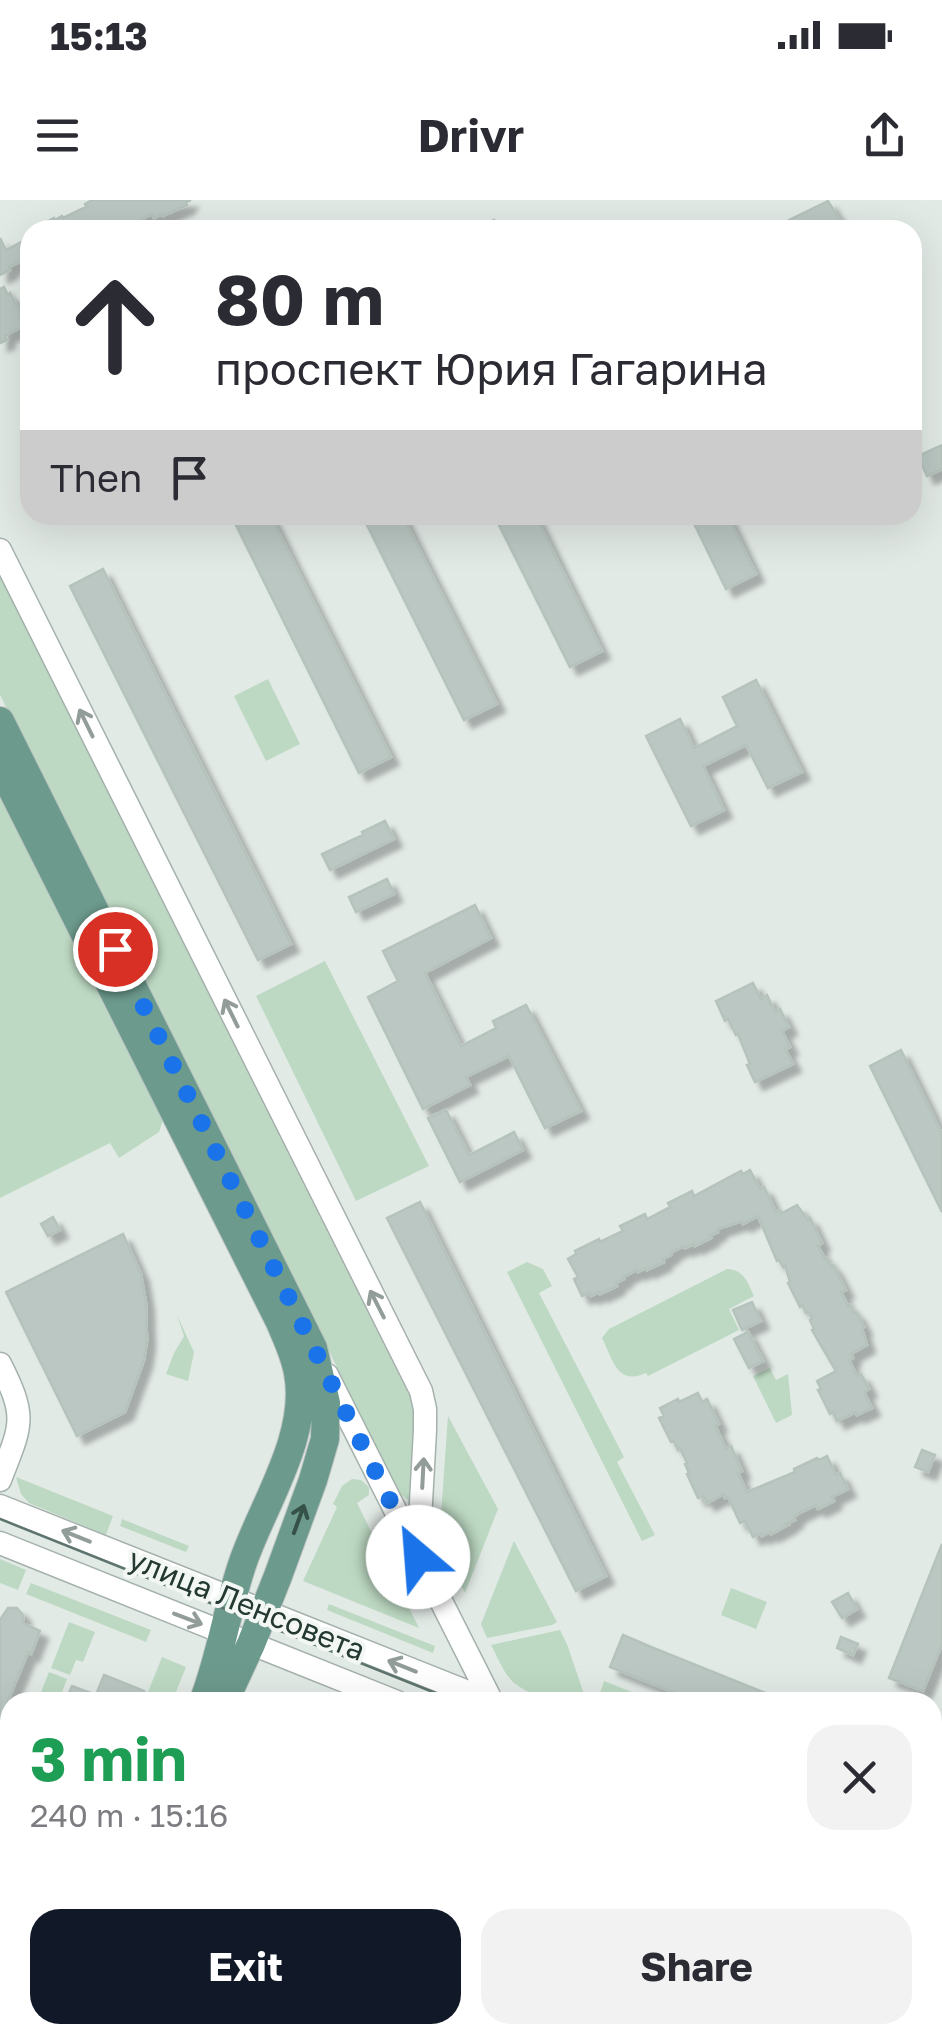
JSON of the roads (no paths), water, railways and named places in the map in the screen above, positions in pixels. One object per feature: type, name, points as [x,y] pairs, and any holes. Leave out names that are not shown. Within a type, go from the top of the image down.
[{"type":"main road","points":[[0,720],[313,1348],[326,1403],[324,1439],[314,1480],[265,1610],[229,1692]]},
{"type":"main road","points":[[0,764],[280,1322],[294,1357],[300,1399],[296,1428],[243,1561],[207,1692]]},
{"type":"street","points":[[0,550],[421,1391],[425,1430],[418,1557]]},
{"type":"street","points":[[313,1348],[488,1692]]},
{"type":"street","points":[[0,1364],[20,1412],[16,1439],[0,1480]]},
{"type":"street","name":"улица Ленсовета","points":[[0,1506],[468,1692]]},
{"type":"street","name":"улица Ленсовета","points":[[0,1543],[372,1692]]},
{"type":"tram line","points":[[0,1519],[433,1692]]}]
